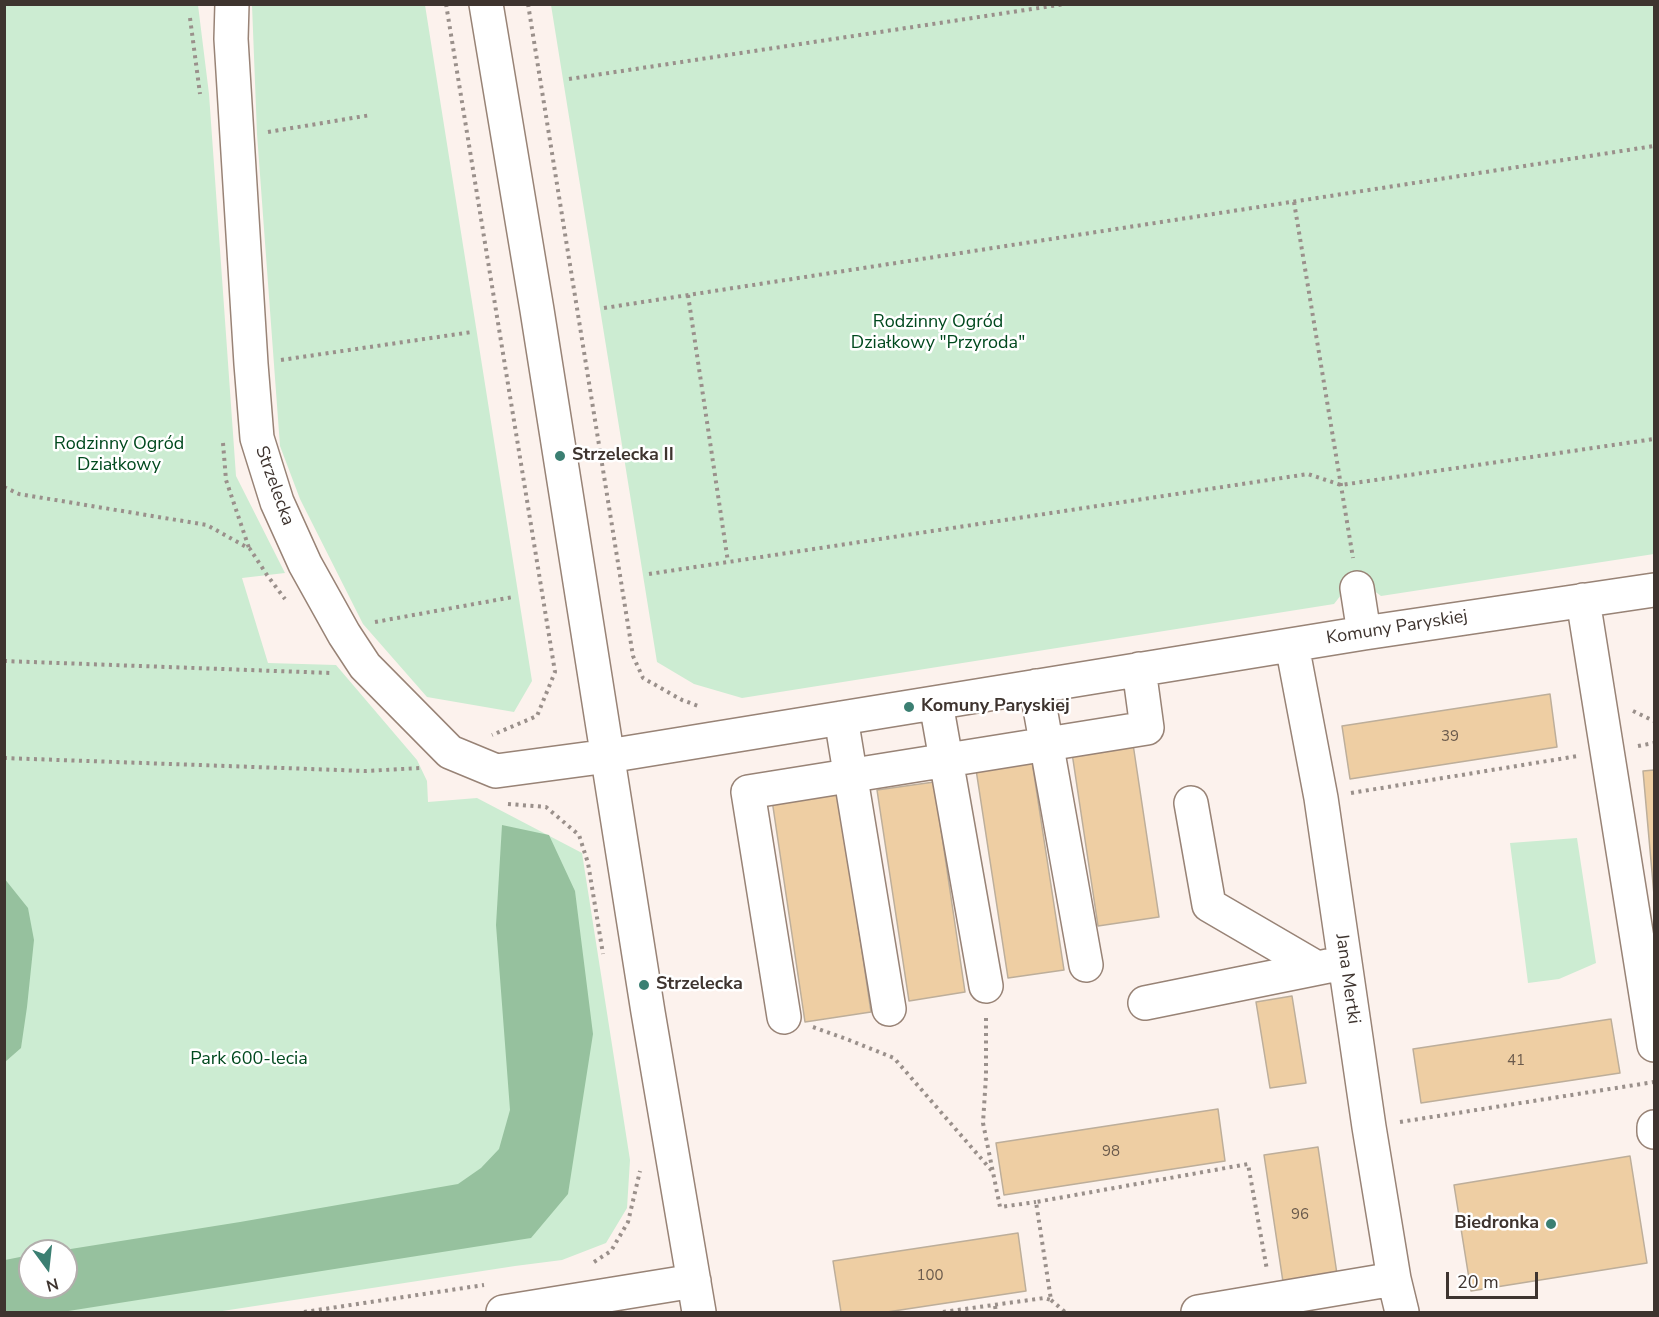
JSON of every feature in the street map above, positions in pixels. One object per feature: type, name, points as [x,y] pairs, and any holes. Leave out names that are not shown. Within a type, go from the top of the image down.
[{"type":"street","name":"Strzelecka","points":[[232,4],[232,50],[257,438],[277,502],[305,564],[344,634],[365,666],[450,752],[496,771]]},
{"type":"street","points":[[486,4],[537,310],[655,1056],[697,1297],[495,1299]]},
{"type":"street","points":[[1358,588],[1364,633]]},
{"type":"street","name":"Komuny Paryskiej","points":[[608,756],[1364,633],[1654,590]]},
{"type":"street","points":[[1583,600],[1654,1045]]},
{"type":"street","name":"Jana Mertki","points":[[1292,645],[1321,798],[1331,965],[1369,1127],[1394,1279],[1402,1312]]},
{"type":"street","points":[[784,1017],[748,792],[1147,728],[1139,669]]},
{"type":"street","points":[[1036,686],[1086,965]]},
{"type":"street","points":[[936,703],[986,986]]},
{"type":"street","points":[[841,718],[889,1009]]},
{"type":"street","points":[[496,771],[608,756]]},
{"type":"street","points":[[1191,803],[1209,905],[1331,965]]},
{"type":"street","points":[[1145,1003],[1331,965]]},
{"type":"street","points":[[1654,1127],[1654,1132]]},
{"type":"street","points":[[1198,1312],[1394,1279]]},
{"type":"path","points":[[446,4],[555,672],[537,716],[492,736],[501,803],[546,807],[579,835],[588,863],[604,955]]},
{"type":"path","points":[[528,4],[633,656],[643,678],[682,700],[710,711]]},
{"type":"path","points":[[569,79],[1065,4]]},
{"type":"path","points":[[268,132],[371,115]]},
{"type":"path","points":[[604,308],[1654,146]]},
{"type":"path","points":[[1294,202],[1358,588]]},
{"type":"path","points":[[688,295],[729,562]]},
{"type":"path","points":[[274,361],[472,332]]},
{"type":"path","points":[[649,574],[1308,474],[1341,485],[1654,439]]},
{"type":"path","points":[[4,487],[19,494],[207,525],[250,549],[267,575]]},
{"type":"path","points":[[375,622],[513,597]]},
{"type":"path","points":[[4,661],[331,673]]},
{"type":"path","points":[[1321,798],[1654,743]]},
{"type":"path","points":[[4,758],[366,771],[421,768]]},
{"type":"path","points":[[986,986],[986,1076],[983,1123],[1000,1207],[1248,1164],[1272,1301]]},
{"type":"path","points":[[784,1017],[894,1059],[992,1171]]},
{"type":"path","points":[[1369,1127],[1654,1082]]},
{"type":"path","points":[[587,1265],[611,1251],[628,1222],[640,1173],[638,1162]]},
{"type":"path","points":[[1036,1202],[1052,1300]]},
{"type":"path","points":[[943,1312],[1044,1298],[1052,1300],[1065,1312]]},
{"type":"path","points":[[304,1312],[495,1299]]},
{"type":"path","points":[[995,1305],[996,1312]]},
{"type":"green space","points":[[5,5],[198,5],[209,94],[236,476],[285,573],[242,578],[268,663],[336,665],[417,760],[427,781],[428,802],[477,798],[582,853],[630,1160],[627,1208],[606,1243],[562,1260],[216,1312],[5,1312]]},
{"type":"green space","points":[[252,5],[425,5],[532,681],[514,712],[427,697],[363,624],[300,499],[280,446],[257,134]]},
{"type":"green space","name":"Rodzinny Ogród Działkowy \"Przyroda\"","points":[[551,5],[1654,5],[1654,554],[1381,596],[1369,587],[1345,590],[1334,604],[742,698],[694,684],[657,662]]},
{"type":"green space","points":[[502,825],[549,835],[575,891],[593,1034],[568,1194],[531,1238],[62,1312],[5,1312],[5,1260],[18,1257],[18,1299],[78,1299],[78,1248],[458,1184],[481,1168],[499,1149],[510,1110],[496,925]]},
{"type":"green space","points":[[1577,838],[1596,963],[1559,979],[1528,983],[1510,843]]},
{"type":"green space","points":[[4,878],[28,908],[34,940],[21,1048],[5,1062]]},
{"type":"building","points":[[1550,694],[1557,747],[1350,779],[1342,726]]},
{"type":"building","points":[[1133,744],[1159,917],[1098,926],[1072,753]]},
{"type":"building","points":[[1031,755],[1064,970],[1008,978],[975,763]]},
{"type":"building","points":[[1654,770],[1654,895],[1643,771]]},
{"type":"building","points":[[934,782],[965,992],[909,1001],[877,790]]},
{"type":"building","points":[[838,790],[871,1012],[805,1022],[772,800]]},
{"type":"building","points":[[1292,996],[1306,1083],[1270,1088],[1256,1002]]},
{"type":"building","points":[[1611,1019],[1620,1073],[1421,1103],[1413,1049]]},
{"type":"building","points":[[1218,1109],[1225,1161],[1004,1195],[996,1143]]},
{"type":"building","points":[[1318,1147],[1337,1274],[1283,1282],[1264,1155]]},
{"type":"building","name":"Biedronka","points":[[1630,1156],[1647,1263],[1471,1291],[1454,1185]]},
{"type":"building","points":[[1018,1233],[1026,1291],[887,1312],[841,1312],[833,1261]]},
{"type":"place","name":"Strzelecka II","points":[[560,456]]},
{"type":"place","name":"Komuny Paryskiej","points":[[909,707]]},
{"type":"place","name":"Strzelecka","points":[[644,985]]},
{"type":"place","name":"Biedronka","points":[[1551,1224]]},
{"type":"park label","name":"Rodzinny Ogród Działkowy","points":[[119,455]]},
{"type":"park label","name":"Park 600-lecia","points":[[249,1060]]}]
